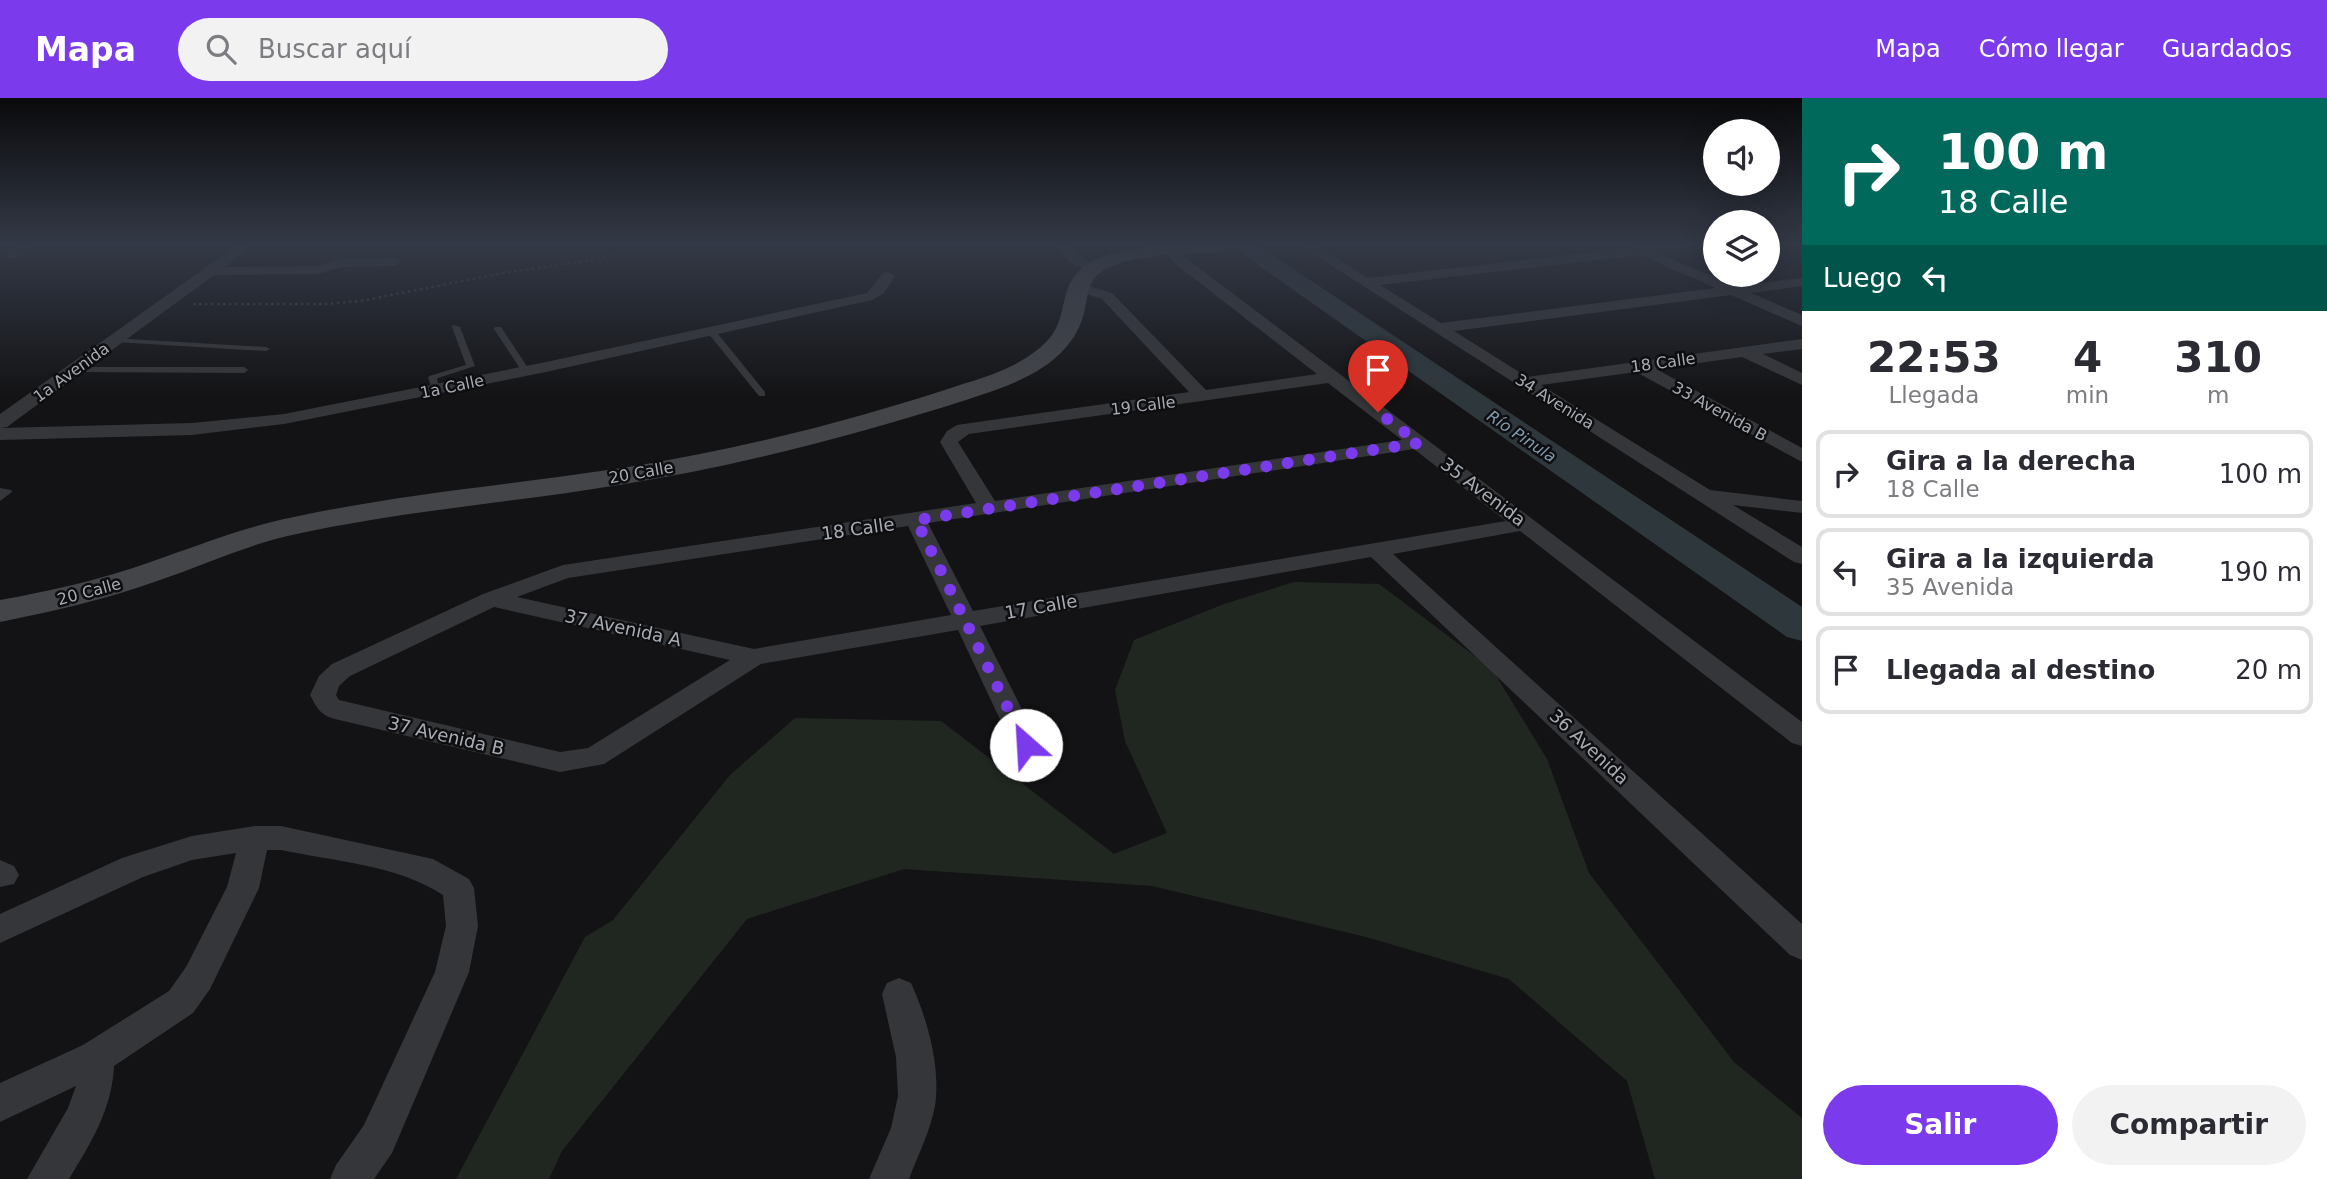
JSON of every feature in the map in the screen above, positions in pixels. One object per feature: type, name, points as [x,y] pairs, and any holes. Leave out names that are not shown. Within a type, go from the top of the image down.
[{"type":"main road","name":"20 Calle","points":[[0,611],[51,601],[128,580],[287,527],[369,512],[664,469],[766,447],[961,394],[1015,374],[1050,351],[1071,323],[1080,296]]},
{"type":"street","name":"1a Avenida","points":[[0,423],[175,296]]},
{"type":"street","name":"1a Calle","points":[[0,434],[192,429],[285,419],[526,371],[870,296]]},
{"type":"street","points":[[1107,296],[1203,397]]},
{"type":"street","name":"35 Avenida","points":[[1229,296],[1802,736]]},
{"type":"street","name":"34 Avenida","points":[[1391,296],[1802,557]]},
{"type":"street","points":[[1440,328],[1690,296]]},
{"type":"street","points":[[1746,296],[1802,321]]},
{"type":"street","name":"18 Calle","points":[[1525,382],[1802,344]]},
{"type":"street","points":[[1743,351],[1802,380]]},
{"type":"street","name":"33 Avenida B","points":[[1638,366],[1802,456]]},
{"type":"street","name":"19 Calle","points":[[990,509],[949,442],[954,435],[971,428],[1332,377]]},
{"type":"street","name":"18 Calle","points":[[324,689],[341,670],[491,599],[563,572],[1419,443]]},
{"type":"street","points":[[1703,494],[1802,507]]},
{"type":"street","points":[[916,520],[1026,745]]},
{"type":"street","name":"17 Calle","points":[[583,760],[604,751],[754,657],[1525,524]]},
{"type":"street","name":"36 Avenida","points":[[1376,550],[1802,945]]},
{"type":"street","name":"37 Avenida A","points":[[491,599],[754,657]]},
{"type":"street","name":"37 Avenida B","points":[[324,689],[325,701],[335,710],[560,762],[583,760]]},
{"type":"street","points":[[0,929],[133,867],[192,848],[255,838],[281,838],[375,857],[433,872],[458,888],[462,926],[452,972],[378,1139],[350,1179]]},
{"type":"street","points":[[0,1103],[96,1057],[169,1013],[191,990],[243,888],[255,838]]},
{"type":"street","points":[[889,1179],[906,1136],[917,1097],[914,1049],[899,994]]},
{"type":"street","points":[[47,1179],[82,1121],[94,1090],[96,1057]]},
{"type":"lane","points":[[436,389],[432,378],[435,376],[471,366],[456,327]]},
{"type":"lane","points":[[498,329],[526,371]]},
{"type":"lane","points":[[711,331],[762,394]]},
{"type":"lane","points":[[115,340],[266,349]]},
{"type":"lane","points":[[76,369],[244,370]]},
{"type":"lane","points":[[0,491],[7,492],[0,498]]},
{"type":"path","points":[[164,304],[325,304],[384,296]]},
{"type":"shaded area","points":[[1294,582],[1379,584],[1492,669],[1547,759],[1589,873],[1734,1062],[1802,1118],[1802,1179],[1655,1179],[1627,1081],[1509,979],[1366,937],[1152,886],[904,869],[747,919],[562,1151],[549,1179],[456,1179],[585,937],[613,920],[730,775],[795,718],[941,721],[1114,854],[1167,833],[1125,741],[1115,690],[1134,640],[1224,604]]},
{"type":"waterway","name":"Río Pinula","points":[[1317,296],[1802,627]]},
{"type":"route","points":[[1026,745],[916,520],[1419,443],[1378,412]]}]
